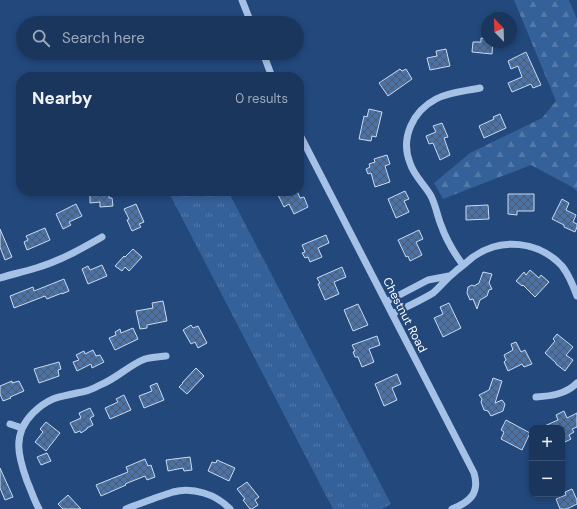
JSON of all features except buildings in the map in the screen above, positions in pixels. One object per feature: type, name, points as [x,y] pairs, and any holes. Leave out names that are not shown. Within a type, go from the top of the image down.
[{"type":"street","points":[[242,0],[248,16]]},
{"type":"street","points":[[266,60],[270,72]]},
{"type":"street","points":[[463,265],[454,253],[445,235],[431,196],[412,168],[406,143],[414,118],[426,105],[436,98],[480,88]]},
{"type":"street","name":"Chestnut Road","points":[[304,143],[474,473],[476,486],[471,497],[467,502],[452,509]]},
{"type":"street","points":[[0,278],[10,274],[37,268],[58,260],[102,237]]},
{"type":"street","points":[[392,314],[434,292],[474,256],[490,248],[502,245],[515,244],[531,247],[550,256],[562,267],[570,278],[577,296]]},
{"type":"street","points":[[386,302],[428,280],[450,276]]},
{"type":"street","points":[[39,509],[21,464],[19,452],[19,442],[22,428],[29,417],[36,409],[53,399],[94,388],[144,360],[152,357],[166,356]]},
{"type":"street","points":[[536,397],[561,393],[577,383]]},
{"type":"street","points":[[10,424],[22,428]]},
{"type":"street","points":[[126,509],[138,503],[173,492],[191,491],[210,495],[220,500],[230,509]]},
{"type":"green space","points":[[514,0],[569,0],[577,19],[577,191],[531,165],[443,199],[434,183],[470,153],[542,118],[556,101]]},
{"type":"green space","points":[[171,196],[231,196],[391,504],[382,509],[333,509]]}]
